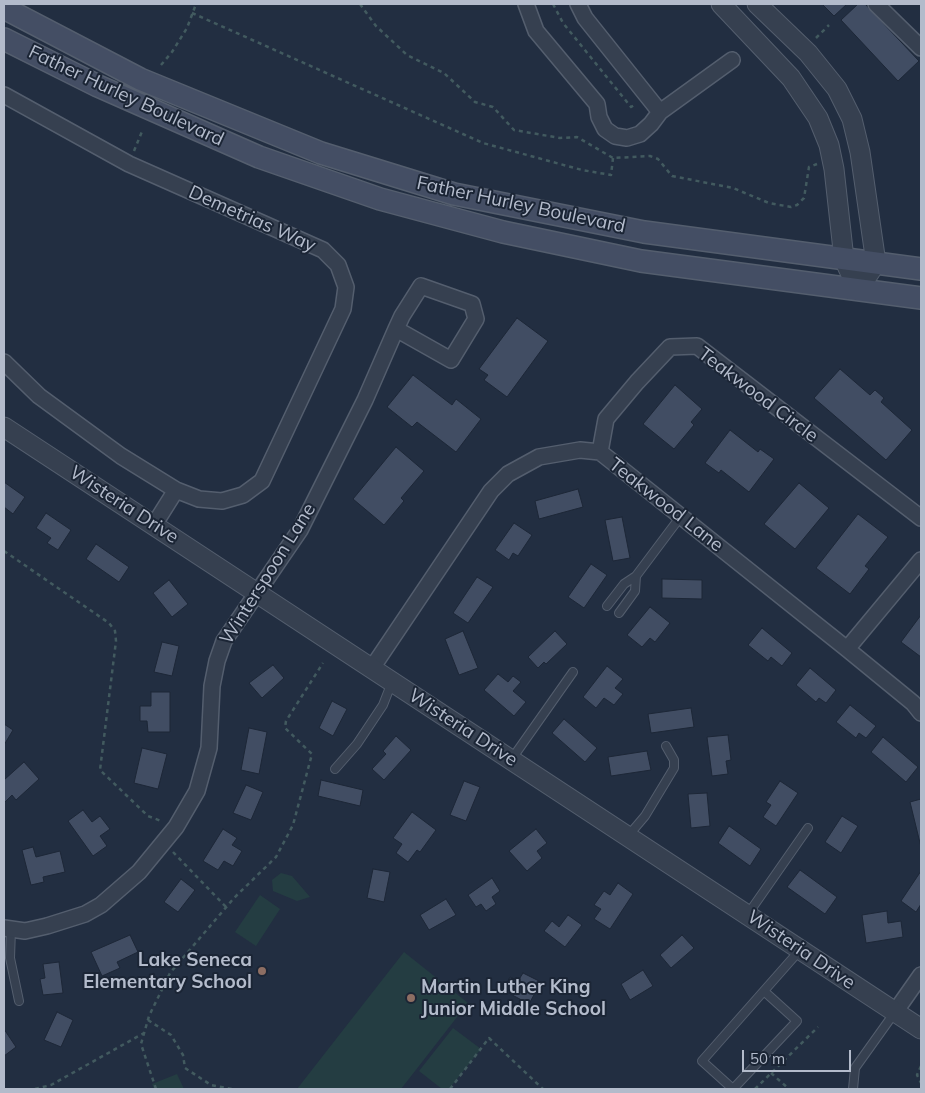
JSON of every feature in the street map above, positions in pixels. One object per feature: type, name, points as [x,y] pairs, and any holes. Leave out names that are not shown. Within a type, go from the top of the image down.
[{"type":"main road","name":"Father Hurley Boulevard","points":[[4,8],[140,79],[321,153],[454,194],[644,232],[921,269]]},
{"type":"main road","name":"Father Hurley Boulevard","points":[[4,39],[98,86],[259,157],[380,199],[503,232],[641,261],[921,298]]},
{"type":"street","points":[[526,4],[536,31],[597,104],[599,117],[606,129],[615,136],[627,138],[640,134],[660,112],[732,60]]},
{"type":"street","points":[[578,4],[586,18],[660,112]]},
{"type":"street","points":[[721,4],[791,78],[818,118],[828,144],[834,169],[844,259],[858,290]]},
{"type":"street","points":[[757,4],[837,89],[852,119],[860,152],[876,263],[858,290]]},
{"type":"street","points":[[876,4],[921,48]]},
{"type":"street","name":"Demetrias Way","points":[[4,95],[129,164],[323,250],[338,265],[346,286],[343,309],[262,481],[243,495],[222,501],[199,498],[176,490],[121,456],[39,396],[4,362]]},
{"type":"street","name":"Winterspoon Lane","points":[[8,928],[25,931],[47,926],[85,914],[101,905],[139,872],[176,827],[197,791],[209,748],[212,686],[217,660],[224,641],[300,530],[365,400],[396,329],[421,286],[472,304],[476,319],[451,360],[396,329]]},
{"type":"street","name":"Teakwood Circle","points":[[600,452],[606,419],[637,382],[670,347],[697,346],[921,518]]},
{"type":"street","name":"Wisteria Drive","points":[[4,427],[921,1029]]},
{"type":"street","name":"Teakwood Lane","points":[[372,668],[492,491],[508,474],[539,457],[580,450],[600,452],[847,649],[912,703],[921,713]]},
{"type":"street","points":[[154,525],[176,490]]},
{"type":"street","points":[[847,649],[921,560]]},
{"type":"street","points":[[895,1012],[921,976]]},
{"type":"lane","points":[[608,606],[624,584],[636,576],[680,516]]},
{"type":"lane","points":[[619,613],[634,591],[636,576]]},
{"type":"lane","points":[[511,760],[573,672]]},
{"type":"lane","points":[[335,769],[357,744],[383,705],[392,682]]},
{"type":"lane","points":[[628,836],[645,816],[674,768],[674,760],[666,746]]},
{"type":"lane","points":[[748,914],[808,828]]},
{"type":"lane","points":[[8,928],[10,958],[18,1002]]},
{"type":"lane","points":[[765,992],[797,1021],[733,1088],[702,1061],[765,992],[800,950]]},
{"type":"lane","points":[[852,1089],[855,1068],[895,1012]]},
{"type":"path","points":[[161,65],[187,28],[196,4]]},
{"type":"path","points":[[553,4],[563,23],[631,107],[642,100]]},
{"type":"path","points":[[192,13],[483,143],[582,170],[610,175],[613,158]]},
{"type":"path","points":[[815,39],[829,25]]},
{"type":"path","points":[[129,164],[143,129]]},
{"type":"path","points":[[4,551],[109,623],[115,631],[116,641],[100,770],[148,816],[156,820],[168,821],[176,827]]},
{"type":"path","points":[[156,1089],[141,1044],[148,1020],[170,974],[226,907],[276,857],[293,825],[312,754],[285,728],[286,722],[323,663]]},
{"type":"path","points":[[164,843],[226,907]]},
{"type":"path","points":[[148,1020],[171,1035],[183,1055],[185,1068],[211,1085],[232,1089]]},
{"type":"path","points":[[755,1089],[818,1027]]},
{"type":"path","points":[[35,1089],[51,1085],[144,1033]]},
{"type":"path","points":[[450,1089],[489,1038],[543,1089]]},
{"type":"path","points":[[921,1066],[917,1075],[921,1083]]},
{"type":"path","points":[[771,1073],[789,1089]]},
{"type":"green space","points":[[281,873],[292,876],[310,897],[297,901],[273,891],[272,880]]},
{"type":"green space","points":[[260,895],[280,909],[256,946],[235,932]]},
{"type":"green space","points":[[404,952],[468,1003],[401,1089],[297,1089]]},
{"type":"green space","points":[[453,1028],[481,1049],[449,1089],[442,1089],[419,1071]]},
{"type":"green space","points":[[177,1074],[184,1089],[154,1089],[152,1084]]},
{"type":"building","points":[[822,4],[847,4],[834,16]]},
{"type":"building","points":[[858,4],[865,4],[919,61],[898,81],[841,20]]},
{"type":"building","points":[[517,318],[548,341],[507,397],[484,380],[488,375],[479,369]]},
{"type":"building","points":[[840,369],[870,395],[875,390],[884,398],[881,402],[912,430],[886,460],[814,398]]},
{"type":"building","points":[[413,375],[452,405],[456,399],[481,419],[456,452],[417,422],[412,427],[387,407]]},
{"type":"building","points":[[675,385],[702,409],[691,422],[694,425],[674,449],[643,424]]},
{"type":"building","points":[[730,430],[758,452],[760,449],[774,459],[749,492],[721,470],[719,473],[705,463]]},
{"type":"building","points":[[396,447],[424,471],[401,498],[404,501],[384,525],[353,499]]},
{"type":"building","points":[[4,482],[25,497],[13,514],[4,507]]},
{"type":"building","points":[[799,483],[829,508],[795,549],[764,524]]},
{"type":"building","points":[[578,489],[583,507],[539,519],[535,501]]},
{"type":"building","points":[[46,513],[71,530],[58,550],[47,543],[51,538],[36,528]]},
{"type":"building","points":[[858,514],[888,537],[865,566],[869,569],[850,594],[816,568]]},
{"type":"building","points":[[622,517],[630,558],[613,561],[605,520]]},
{"type":"building","points":[[514,523],[532,535],[518,556],[513,553],[509,560],[495,550]]},
{"type":"building","points":[[96,544],[129,567],[119,582],[86,559]]},
{"type":"building","points":[[591,564],[607,575],[584,608],[568,597]]},
{"type":"building","points":[[477,577],[493,587],[468,623],[453,613]]},
{"type":"building","points":[[662,579],[702,580],[702,599],[662,598]]},
{"type":"building","points":[[169,580],[188,604],[172,617],[153,593]]},
{"type":"building","points":[[650,607],[670,623],[655,642],[650,638],[642,647],[627,635]]},
{"type":"building","points":[[921,615],[921,657],[901,642]]},
{"type":"building","points":[[762,628],[792,653],[782,666],[771,657],[768,661],[748,645]]},
{"type":"building","points":[[463,631],[478,668],[459,675],[445,639]]},
{"type":"building","points":[[555,631],[567,644],[546,664],[544,662],[538,668],[528,657]]},
{"type":"building","points":[[162,642],[179,646],[172,676],[154,672]]},
{"type":"building","points":[[273,665],[284,678],[262,698],[249,683]]},
{"type":"building","points":[[607,666],[623,679],[615,688],[623,694],[614,705],[604,698],[596,708],[583,697]]},
{"type":"building","points":[[810,668],[836,690],[826,703],[819,698],[816,702],[796,685]]},
{"type":"building","points":[[498,674],[508,682],[513,676],[521,682],[513,691],[526,702],[514,716],[484,690]]},
{"type":"building","points":[[151,692],[170,692],[170,732],[148,732],[147,721],[140,721],[140,706],[151,706]]},
{"type":"building","points":[[332,701],[347,709],[333,736],[319,728]]},
{"type":"building","points":[[850,705],[876,726],[866,738],[859,733],[856,738],[836,722]]},
{"type":"building","points":[[691,708],[694,727],[651,733],[648,714]]},
{"type":"building","points":[[564,719],[597,748],[585,762],[552,733]]},
{"type":"building","points":[[4,724],[13,730],[4,745]]},
{"type":"building","points":[[249,728],[267,732],[259,774],[241,770]]},
{"type":"building","points":[[728,735],[731,760],[726,761],[728,774],[712,776],[707,737]]},
{"type":"building","points":[[396,736],[411,750],[384,780],[372,769],[386,754],[383,751]]},
{"type":"building","points":[[883,737],[918,767],[906,782],[871,752]]},
{"type":"building","points":[[142,748],[167,754],[158,789],[134,783]]},
{"type":"building","points":[[647,751],[651,770],[611,776],[608,757]]},
{"type":"building","points":[[24,762],[39,779],[16,800],[12,795],[4,803],[4,780]]},
{"type":"building","points":[[321,780],[363,790],[360,806],[318,796]]},
{"type":"building","points":[[464,781],[480,787],[466,821],[450,815]]},
{"type":"building","points":[[780,781],[798,793],[776,826],[763,817],[771,805],[766,802]]},
{"type":"building","points":[[246,785],[263,792],[251,820],[233,813]]},
{"type":"building","points":[[707,793],[710,826],[691,828],[688,794]]},
{"type":"building","points":[[921,799],[921,847],[910,802]]},
{"type":"building","points":[[83,810],[92,822],[100,816],[110,829],[100,836],[107,846],[93,856],[68,821]]},
{"type":"building","points":[[412,812],[436,830],[420,852],[417,850],[408,862],[396,853],[402,844],[393,838]]},
{"type":"building","points":[[842,816],[858,826],[841,853],[825,842]]},
{"type":"building","points":[[729,826],[761,849],[750,866],[718,843]]},
{"type":"building","points":[[223,829],[237,838],[232,845],[242,851],[233,866],[224,861],[218,870],[203,861]]},
{"type":"building","points":[[536,829],[547,843],[537,851],[542,858],[527,871],[509,851]]},
{"type":"building","points":[[33,847],[36,857],[60,851],[65,872],[43,877],[44,882],[31,885],[22,850]]},
{"type":"building","points":[[373,869],[390,872],[384,902],[367,898]]},
{"type":"building","points":[[800,870],[837,897],[825,914],[787,887]]},
{"type":"building","points":[[921,871],[921,904],[916,912],[901,901]]},
{"type":"building","points":[[492,878],[500,891],[492,897],[496,904],[486,911],[481,904],[476,907],[468,895]]},
{"type":"building","points":[[181,879],[195,890],[178,912],[164,902]]},
{"type":"building","points":[[618,883],[633,894],[610,929],[594,919],[601,909],[594,905],[604,891],[610,895]]},
{"type":"building","points":[[446,899],[456,915],[429,930],[420,915]]},
{"type":"building","points":[[887,911],[888,923],[901,921],[903,937],[866,943],[862,915]]},
{"type":"building","points":[[568,915],[582,925],[565,947],[544,931],[552,921],[559,927]]},
{"type":"building","points":[[130,935],[138,952],[117,962],[120,968],[102,976],[91,952]]},
{"type":"building","points":[[682,935],[694,948],[671,968],[660,955]]},
{"type":"building","points":[[59,962],[63,993],[43,995],[40,979],[45,978],[43,964]]},
{"type":"building","points":[[643,970],[653,986],[630,1000],[621,984]]},
{"type":"building","points":[[523,973],[541,982],[529,1004],[503,990],[510,977],[518,981]]},
{"type":"building","points":[[57,1012],[73,1020],[61,1047],[44,1040]]},
{"type":"building","points":[[4,1029],[16,1047],[4,1056]]},
{"type":"place","name":"Lake Seneca Elementary School","points":[[262,971]]},
{"type":"place","name":"Martin Luther King Junior Middle School","points":[[411,998]]}]
